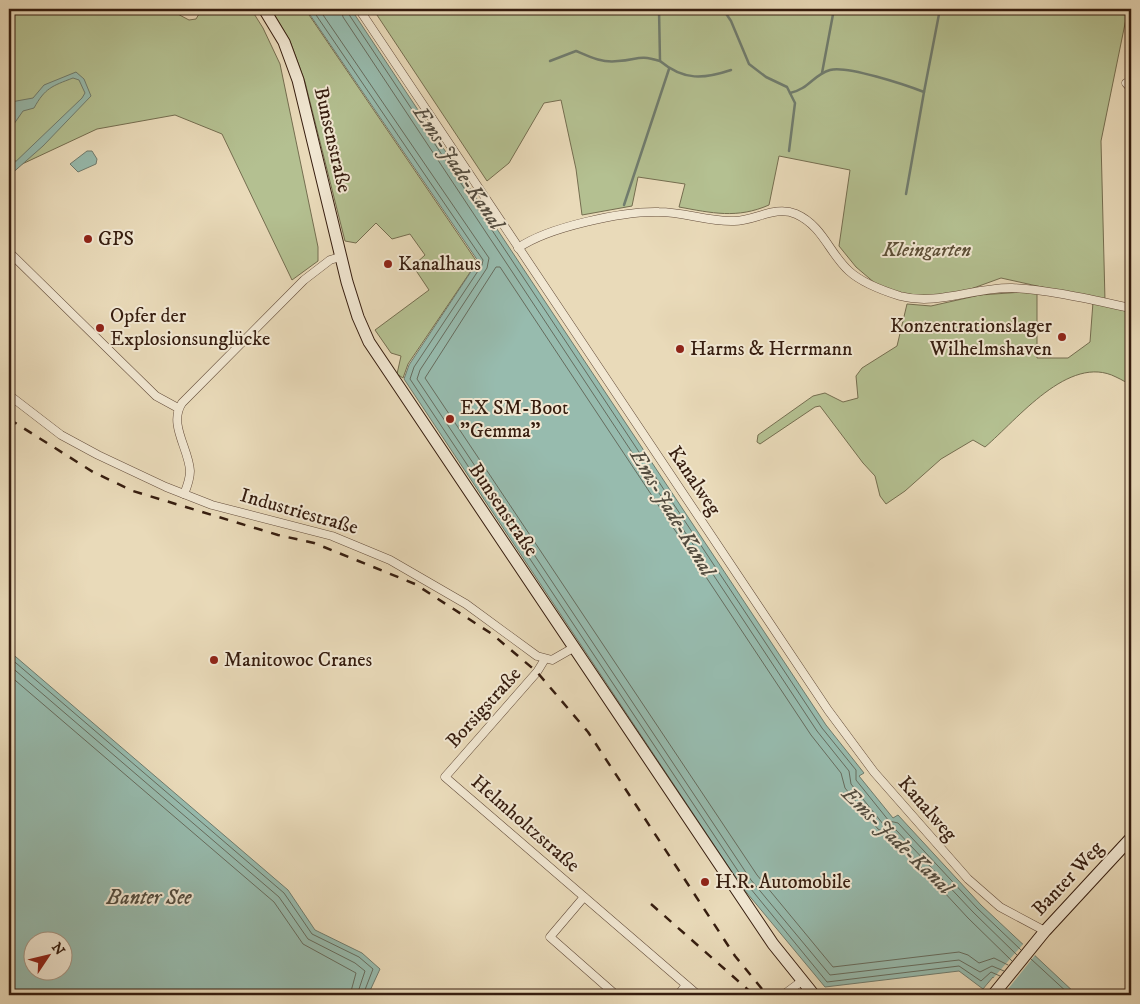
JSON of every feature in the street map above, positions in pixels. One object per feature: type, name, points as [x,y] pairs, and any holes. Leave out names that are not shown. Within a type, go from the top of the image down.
[{"type":"street","name":"Bunsenstraße","points":[[264,9],[284,42],[298,80],[340,257],[358,318],[377,355],[573,648],[788,964],[802,981]]},
{"type":"street","name":"Kanalweg","points":[[359,9],[828,710],[874,772],[932,840],[978,889],[1008,912],[1045,931]]},
{"type":"street","points":[[518,248],[545,233],[629,214],[660,212],[734,221],[752,219],[770,212],[786,212],[795,213],[818,230],[843,264],[854,275],[867,283],[900,296],[929,299],[982,290],[1013,288],[1073,296],[1131,308]]},
{"type":"street","points":[[9,252],[156,396],[178,408]]},
{"type":"street","points":[[184,494],[190,474],[177,424],[178,408],[304,280],[330,260],[340,257]]},
{"type":"street","name":"Industriestraße","points":[[9,395],[61,435],[130,471],[212,504],[332,536],[390,560],[458,599],[528,650],[545,659]]},
{"type":"street","points":[[545,659],[557,659],[573,648]]},
{"type":"street","name":"Borsigstraße","points":[[445,777],[538,672],[545,659]]},
{"type":"street","name":"Helmholtzstraße","points":[[445,777],[698,995]]},
{"type":"street","name":"Banter Weg","points":[[993,995],[1045,931],[1131,838]]},
{"type":"street","name":"Helmholtzstraße","points":[[584,897],[550,937],[616,995]]},
{"type":"street","points":[[783,995],[802,981],[814,995]]},
{"type":"street","points":[[678,995],[686,985]]},
{"type":"green space","points":[[9,9],[173,9],[172,11],[189,20],[196,19],[202,9],[251,9],[263,28],[280,64],[318,247],[318,261],[292,280],[222,134],[175,115],[97,129],[20,165],[9,155]]},
{"type":"green space","points":[[271,9],[305,9],[477,262],[408,364],[403,378],[397,374],[401,356],[391,353],[375,330],[429,290],[413,266],[425,255],[410,234],[392,239],[376,223],[356,243],[345,241],[305,82],[290,41]]},
{"type":"green space","name":"Kleingarten","points":[[373,9],[1128,9],[1101,141],[1105,301],[1001,278],[968,290],[931,296],[902,295],[876,284],[856,267],[839,246],[850,170],[779,156],[769,205],[757,209],[746,212],[724,213],[679,207],[685,184],[638,177],[632,206],[582,215],[576,169],[561,100],[544,103],[509,163],[487,181]]},
{"type":"green space","points":[[1037,293],[1037,358],[1068,358],[1090,342],[1093,302],[1131,310],[1131,387],[1116,377],[1098,372],[1080,374],[1062,381],[1028,407],[985,447],[973,440],[941,459],[905,491],[886,504],[880,496],[875,476],[820,406],[815,407],[760,444],[757,442],[758,435],[813,396],[825,393],[843,402],[858,398],[856,376],[862,368],[897,346],[907,304],[931,306],[980,295]]},
{"type":"water","name":"Ems-Jade-Kanal","points":[[306,9],[351,9],[826,725],[864,773],[859,776],[893,818],[898,815],[981,905],[1077,995],[1012,995],[1013,993],[993,977],[983,989],[959,971],[825,987],[742,887],[404,379],[409,365],[478,261]]},
{"type":"water","points":[[76,72],[84,79],[91,96],[43,146],[9,176],[9,168],[85,93],[79,80],[73,78],[54,86],[42,96],[34,108],[23,111],[9,131],[9,105],[11,102],[33,98],[44,85]]},
{"type":"water","points":[[87,151],[92,151],[97,159],[96,164],[78,172],[70,164]]},
{"type":"water","name":"Banter See","points":[[9,651],[288,890],[315,930],[362,953],[380,969],[368,995],[9,995]]},
{"type":"pier","points":[[1024,943],[1036,954],[1008,989],[1012,993],[1011,995],[993,980],[982,991]]},
{"type":"waterway","points":[[659,9],[660,61],[677,72],[686,75],[703,76],[731,70]]},
{"type":"waterway","points":[[723,9],[731,21],[749,64],[766,77],[787,87],[795,103],[789,151]]},
{"type":"waterway","points":[[822,73],[834,9]]},
{"type":"waterway","points":[[924,92],[940,9]]},
{"type":"waterway","points":[[550,61],[576,51],[607,61],[642,58],[660,61]]},
{"type":"waterway","points":[[624,205],[669,69]]},
{"type":"waterway","points":[[790,93],[802,88],[824,72],[838,69],[876,76],[924,92],[906,194]]},
{"type":"railway","points":[[9,419],[93,472],[133,491],[278,535],[314,543],[415,584],[492,634],[537,672],[588,732],[735,956],[767,995]]},
{"type":"railway","points":[[651,904],[754,995]]},
{"type":"place","name":"GPS","points":[[88,239]]},
{"type":"place","name":"Kanalhaus","points":[[388,264]]},
{"type":"place","name":"Opfer der Explosionsunglücke","points":[[100,328]]},
{"type":"place","name":"Konzentrationslager Wilhelmshaven","points":[[1062,337]]},
{"type":"place","name":"Harms & Herrmann","points":[[680,349]]},
{"type":"place","name":"EX SM-Boot \"Gemma\"","points":[[450,419]]},
{"type":"place","name":"Manitowoc Cranes","points":[[214,660]]},
{"type":"place","name":"H.R. Automobile","points":[[705,882]]}]
